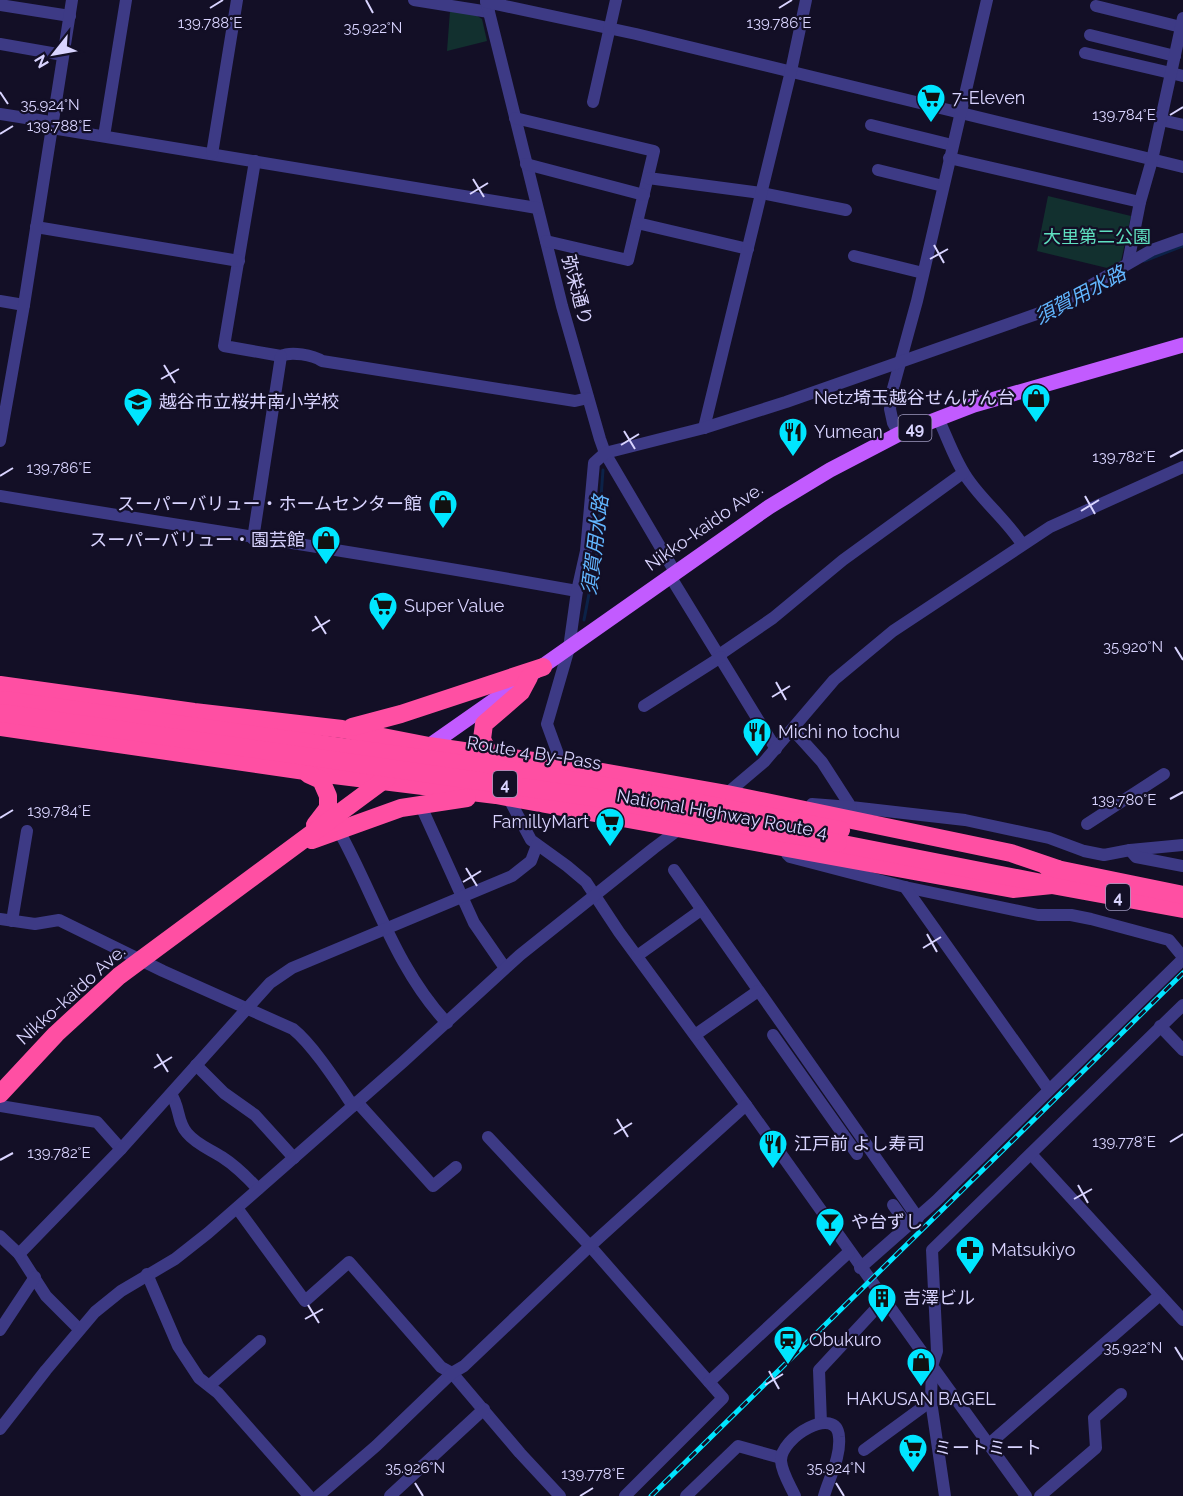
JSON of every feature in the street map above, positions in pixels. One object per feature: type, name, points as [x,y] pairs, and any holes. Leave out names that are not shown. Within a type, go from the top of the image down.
[{"type":"highway","points":[[1,706],[87,697],[342,729],[364,726],[536,672]]},
{"type":"highway","points":[[489,754],[483,739],[484,724],[521,692],[536,672]]},
{"type":"highway","name":"National Highway Route 4","points":[[1,706],[80,738],[304,771],[502,796],[1013,889],[1055,877]]},
{"type":"highway","name":"Route 4 By-Pass","points":[[1,706],[536,774],[641,792],[840,837],[1011,862],[1055,877]]},
{"type":"highway","name":"National Highway Route 4","points":[[342,729],[429,746],[562,765],[780,805],[1011,853],[1055,877]]},
{"type":"highway","name":"Nikko-kaido Ave.","points":[[0,1094],[100,992],[141,959],[429,746]]},
{"type":"highway","points":[[301,842],[328,808],[329,801],[327,790],[321,780],[304,771]]},
{"type":"highway","name":"4","points":[[301,842],[339,831],[381,814],[420,804],[502,796]]},
{"type":"highway","name":"4","points":[[1055,877],[1183,895]]},
{"type":"highway","name":"4","points":[[1055,877],[1183,909]]},
{"type":"main road","name":"Nikko-kaido Ave.","points":[[429,746],[769,507],[830,470],[899,434],[938,418],[1002,396],[1183,345]]},
{"type":"street","points":[[0,441],[72,0]]},
{"type":"street","points":[[104,136],[126,0]]},
{"type":"street","points":[[212,154],[237,0]]},
{"type":"street","points":[[414,0],[487,4],[609,27],[1183,167]]},
{"type":"street","points":[[593,102],[616,0]]},
{"type":"street","points":[[704,428],[791,71],[806,0]]},
{"type":"street","points":[[899,434],[893,423],[890,409],[892,392],[923,273],[987,0]]},
{"type":"street","name":"弥栄通り","points":[[487,4],[537,208],[604,453],[776,749]]},
{"type":"street","points":[[0,5],[70,16]]},
{"type":"street","points":[[1096,6],[1182,22],[1177,74],[1161,120],[1140,202],[1128,263]]},
{"type":"street","points":[[1090,35],[1178,55]]},
{"type":"street","points":[[0,44],[63,55]]},
{"type":"street","points":[[1085,53],[1177,74]]},
{"type":"street","points":[[0,114],[45,121],[52,128],[537,208]]},
{"type":"street","points":[[515,118],[654,151],[628,260],[546,242]]},
{"type":"street","points":[[1161,120],[1183,125]]},
{"type":"street","points":[[871,125],[950,152],[1140,202]]},
{"type":"street","points":[[255,161],[224,346],[281,356],[286,353],[317,358],[322,361],[575,401],[588,398]]},
{"type":"street","points":[[526,164],[644,195]]},
{"type":"street","points":[[878,170],[943,186]]},
{"type":"street","points":[[648,178],[761,194],[846,210]]},
{"type":"street","points":[[637,223],[748,249]]},
{"type":"street","points":[[36,227],[238,261]]},
{"type":"street","points":[[562,765],[547,724],[569,648],[577,591],[586,551],[594,463],[604,453],[704,428],[786,402],[1048,309],[1152,250],[1183,239]]},
{"type":"street","points":[[854,256],[923,273]]},
{"type":"street","points":[[0,301],[24,305]]},
{"type":"street","points":[[253,538],[281,356]]},
{"type":"street","points":[[938,418],[963,473],[1004,519],[1022,544]]},
{"type":"street","points":[[0,1429],[79,1329],[109,1300],[175,1259],[294,1158],[447,1023],[505,968],[595,895],[727,794],[776,749],[808,708],[834,680],[879,641],[1022,544],[1068,518],[1183,467]]},
{"type":"street","points":[[644,706],[773,618],[843,560],[963,473]]},
{"type":"street","points":[[0,496],[447,567],[577,591]]},
{"type":"street","points":[[80,738],[87,697]]},
{"type":"street","points":[[222,759],[228,716]]},
{"type":"street","points":[[793,730],[822,762],[850,807]]},
{"type":"street","points":[[1087,824],[1164,774]]},
{"type":"street","points":[[502,796],[531,840],[580,876],[595,895],[860,1268],[1026,1496]]},
{"type":"street","points":[[780,805],[785,800],[965,820],[1050,838],[1084,851],[1104,855],[1183,845]]},
{"type":"street","points":[[420,804],[474,924],[505,968]]},
{"type":"street","points":[[27,831],[6,920],[35,924],[58,920],[292,1029],[300,1035],[355,1104],[433,1186],[456,1167]]},
{"type":"street","points":[[339,831],[414,979],[435,1010],[447,1023]]},
{"type":"street","points":[[19,1254],[121,1149],[270,983],[292,968],[505,879],[522,870],[534,856],[537,845]]},
{"type":"street","points":[[780,846],[790,857],[905,887],[1038,915],[1071,915],[1169,940],[1183,958],[990,1149],[918,1218],[860,1268]]},
{"type":"street","points":[[1130,850],[1136,857],[1183,866]]},
{"type":"street","points":[[674,870],[758,991],[828,1100],[857,1154]]},
{"type":"street","points":[[905,887],[1049,1090]]},
{"type":"street","points":[[637,956],[701,910]]},
{"type":"street","points":[[695,1035],[758,991]]},
{"type":"street","points":[[945,1496],[931,1401],[932,1366],[937,1352],[933,1250],[1183,1005]]},
{"type":"street","points":[[1160,1026],[1183,1050]]},
{"type":"street","points":[[773,1035],[828,1100],[918,1218]]},
{"type":"street","points":[[196,1065],[224,1093],[255,1115],[294,1158]]},
{"type":"street","points":[[171,1094],[177,1103],[181,1125],[188,1134],[198,1144],[223,1157],[239,1169],[258,1189]]},
{"type":"street","points":[[0,1106],[97,1122],[121,1149]]},
{"type":"street","points":[[318,1496],[376,1446],[452,1373],[464,1366],[590,1246],[746,1106]]},
{"type":"street","points":[[491,1140],[590,1246],[723,1398],[625,1496]]},
{"type":"street","points":[[1031,1154],[1183,1320]]},
{"type":"street","points":[[893,1205],[903,1219],[905,1228]]},
{"type":"street","points":[[237,1208],[304,1301],[349,1262],[441,1367],[452,1373],[520,1454],[560,1496]]},
{"type":"street","points":[[0,1236],[19,1254],[46,1296],[79,1329]]},
{"type":"street","points":[[709,1382],[849,1252]]},
{"type":"street","points":[[147,1275],[178,1346],[199,1378],[210,1385],[309,1496]]},
{"type":"street","points":[[0,1330],[35,1277]]},
{"type":"street","points":[[989,1444],[1160,1295]]},
{"type":"street","points":[[821,1423],[819,1370],[884,1300]]},
{"type":"street","points":[[210,1385],[260,1341]]},
{"type":"street","points":[[1040,1496],[1096,1448],[1094,1418],[1121,1394]]},
{"type":"street","points":[[864,1450],[931,1401]]},
{"type":"street","points":[[390,1496],[484,1409]]},
{"type":"street","points":[[795,1496],[784,1472],[781,1458],[784,1449],[790,1441],[806,1429],[821,1423],[830,1424],[840,1438],[831,1476],[823,1496]]},
{"type":"street","points":[[686,1496],[738,1446],[781,1458]]},
{"type":"green space","points":[[450,11],[474,14],[482,19],[487,41],[447,51]]},
{"type":"green space","name":"大里第二公園","points":[[1048,196],[1131,216],[1121,261],[1107,268],[1037,251]]},
{"type":"waterway","name":"須賀用水路","points":[[1144,261],[1183,246]]},
{"type":"waterway","name":"須賀用水路","points":[[584,620],[597,552],[603,470]]},
{"type":"railway","points":[[651,1496],[1183,973]]},
{"type":"place","name":"7-Eleven","points":[[931,124]]},
{"type":"place","name":"Netz埼玉越谷せんげん台","points":[[1036,424]]},
{"type":"place","name":"越谷市立桜井南小学校","points":[[138,428]]},
{"type":"place","name":"Yumean","points":[[793,458]]},
{"type":"place","name":"スーパーバリュー・ホームセンター館","points":[[443,530]]},
{"type":"place","name":"スーパーバリュー・園芸館","points":[[326,566]]},
{"type":"place","name":"Super Value","points":[[383,632]]},
{"type":"place","name":"Michi no tochu","points":[[757,758]]},
{"type":"place","name":"FamillyMart","points":[[610,848]]},
{"type":"place","name":"江戸前 よし寿司","points":[[773,1170]]},
{"type":"place","name":"や台ずし","points":[[830,1248]]},
{"type":"place","name":"Matsukiyo","points":[[970,1276]]},
{"type":"place","name":"吉澤ビル","points":[[882,1324]]},
{"type":"place","name":"Obukuro","points":[[788,1366]]},
{"type":"place","name":"HAKUSAN BAGEL","points":[[921,1388]]},
{"type":"place","name":"ミートミート","points":[[913,1474]]}]
